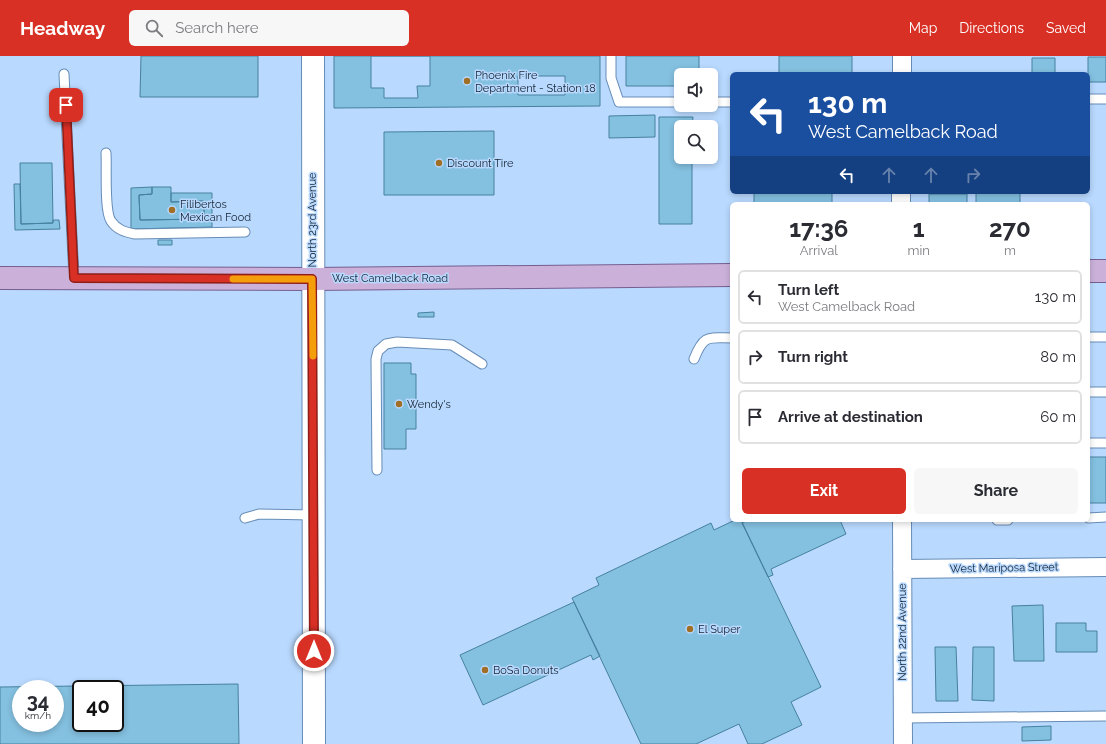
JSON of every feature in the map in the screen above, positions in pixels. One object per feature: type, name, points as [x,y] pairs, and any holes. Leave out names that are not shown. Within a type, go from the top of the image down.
[{"type":"main road","points":[[1090,271],[1106,271]]},
{"type":"main road","name":"West Camelback Road","points":[[0,278],[312,279],[730,275]]},
{"type":"street","name":"North 23rd Avenue","points":[[313,56],[312,279],[314,744]]},
{"type":"street","points":[[902,56],[902,72]]},
{"type":"street","name":"North 22nd Avenue","points":[[902,522],[903,744]]},
{"type":"street","name":"West Mariposa Street","points":[[902,569],[1106,567]]},
{"type":"lane","points":[[611,56],[611,78],[619,102],[674,102]]},
{"type":"lane","points":[[64,74],[74,278]]},
{"type":"lane","points":[[1090,99],[1106,99]]},
{"type":"lane","points":[[718,102],[730,102]]},
{"type":"lane","points":[[106,153],[107,211],[110,220],[124,232],[135,234],[245,232]]},
{"type":"lane","points":[[1090,337],[1106,337]]},
{"type":"lane","points":[[694,359],[703,341],[710,338],[730,338]]},
{"type":"lane","points":[[377,470],[376,359],[378,351],[386,344],[397,342],[452,345],[482,364]]},
{"type":"lane","points":[[1090,392],[1106,392]]},
{"type":"lane","points":[[1090,443],[1106,443]]},
{"type":"lane","points":[[245,518],[259,514],[313,515]]},
{"type":"lane","points":[[1090,518],[1106,517]]},
{"type":"lane","points":[[903,718],[1106,716]]},
{"type":"building","points":[[141,56],[258,56],[258,97],[140,97]]},
{"type":"building","name":"Phoenix Fire Department - Station 18","points":[[334,56],[600,56],[600,106],[334,108]]},
{"type":"building","points":[[371,56],[430,56],[430,86],[417,86],[418,98],[384,98],[384,88],[371,88]]},
{"type":"building","points":[[626,56],[699,56],[699,68],[674,68],[674,86],[626,86]]},
{"type":"building","points":[[779,56],[852,56],[852,72],[779,72]]},
{"type":"building","points":[[1088,57],[1106,57],[1106,82],[1090,82],[1090,72],[1088,72]]},
{"type":"building","points":[[1032,58],[1055,58],[1055,72],[1032,72]]},
{"type":"building","points":[[518,76],[565,76],[565,95],[518,95]]},
{"type":"building","points":[[655,115],[655,137],[609,138],[609,116]]},
{"type":"building","points":[[659,117],[693,117],[693,120],[674,120],[674,164],[692,164],[692,224],[659,224]]},
{"type":"building","name":"Discount Tire","points":[[494,131],[494,195],[384,195],[384,132]]},
{"type":"building","points":[[20,163],[52,163],[53,223],[21,224]]},
{"type":"building","points":[[14,184],[20,184],[21,224],[53,223],[53,220],[59,220],[60,229],[15,230]]},
{"type":"building","name":"Filibertos Mexican Food","points":[[152,187],[171,187],[171,202],[204,201],[204,219],[140,220],[139,195],[152,194]]},
{"type":"building","points":[[152,187],[152,194],[139,195],[140,220],[204,219],[204,201],[171,202],[171,193],[212,193],[212,227],[131,229],[131,188]]},
{"type":"building","points":[[754,194],[832,194],[832,202],[754,202]]},
{"type":"building","points":[[929,194],[967,194],[967,202],[929,202]]},
{"type":"building","points":[[976,194],[1020,194],[1020,202],[976,202]]},
{"type":"building","points":[[158,240],[172,240],[172,245],[158,245]]},
{"type":"building","points":[[434,312],[434,317],[418,317],[418,313]]},
{"type":"building","points":[[384,363],[411,363],[411,374],[416,374],[416,429],[406,429],[406,449],[384,449]]},
{"type":"building","points":[[1090,457],[1106,457],[1106,503],[1090,503]]},
{"type":"building","name":"El Super","points":[[731,522],[742,522],[821,687],[791,702],[802,725],[762,744],[748,744],[739,724],[696,744],[641,744],[572,598],[599,585],[596,578],[711,523],[714,530]]},
{"type":"building","points":[[841,522],[846,534],[771,569],[773,575],[768,577],[742,523]]},
{"type":"building","points":[[574,602],[600,656],[593,660],[591,655],[483,705],[460,655]]},
{"type":"building","points":[[1043,605],[1044,661],[1014,661],[1012,606]]},
{"type":"building","points":[[1056,623],[1086,623],[1086,631],[1097,631],[1097,652],[1056,652]]},
{"type":"building","points":[[935,647],[956,647],[958,701],[936,701]]},
{"type":"building","points":[[973,647],[994,647],[994,701],[972,700]]},
{"type":"building","points":[[238,684],[239,744],[0,744],[0,687],[12,687],[12,732],[64,732],[64,686],[72,686],[72,732],[124,732],[124,685]]},
{"type":"building","points":[[1051,726],[1051,740],[1022,741],[1022,727]]},
{"type":"slow traffic","points":[[233,279],[312,279],[313,356]]},
{"type":"place","name":"Phoenix Fire Department - Station 18","points":[[467,81]]},
{"type":"place","name":"Discount Tire","points":[[439,163]]},
{"type":"place","name":"Filibertos Mexican Food","points":[[172,210]]},
{"type":"place","name":"Wendy's","points":[[399,404]]},
{"type":"place","name":"El Super","points":[[690,629]]},
{"type":"place","name":"BoSa Donuts","points":[[485,670]]},
{"type":"route","points":[[66,105],[74,278],[312,279],[314,651]]}]
